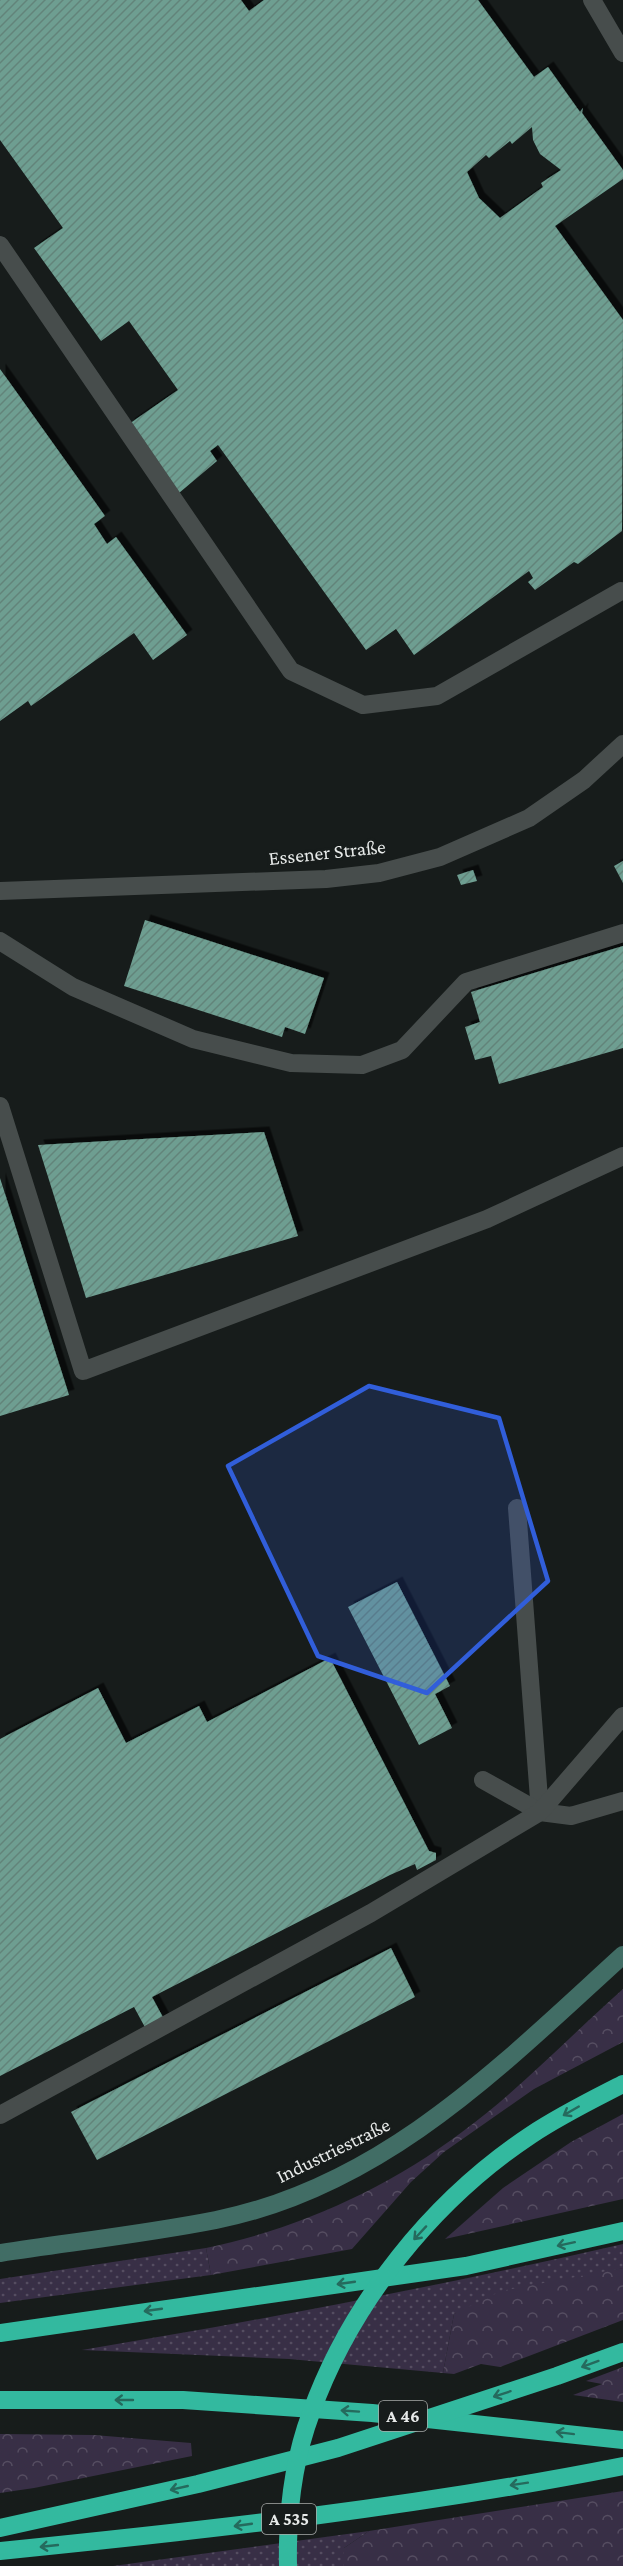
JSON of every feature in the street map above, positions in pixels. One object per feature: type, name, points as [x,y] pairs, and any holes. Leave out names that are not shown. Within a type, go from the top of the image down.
[{"type":"highway","points":[[288,2566],[291,2498],[310,2414],[354,2323],[381,2281],[434,2219],[487,2168],[530,2135],[576,2107],[623,2084]]},
{"type":"highway","points":[[0,2333],[466,2266],[623,2231]]},
{"type":"highway","points":[[0,2528],[198,2484],[338,2448],[623,2352]]},
{"type":"highway","name":"A 46","points":[[0,2400],[183,2400],[372,2413],[623,2440]]},
{"type":"highway","name":"A 535","points":[[0,2551],[193,2531],[386,2506],[623,2466]]},
{"type":"street","points":[[592,0],[623,53]]},
{"type":"street","points":[[0,245],[291,671],[363,705],[437,696],[622,591]]},
{"type":"street","name":"Essener Straße","points":[[0,891],[326,879],[379,873],[440,857],[529,818],[584,780],[623,744]]},
{"type":"street","points":[[0,941],[73,987],[193,1039],[291,1063],[362,1065],[402,1050],[466,982],[623,933]]},
{"type":"street","points":[[0,1106],[84,1371],[487,1219],[623,1156]]},
{"type":"street","points":[[517,1508],[540,1812]]},
{"type":"street","points":[[0,2115],[371,1913],[540,1812],[623,1716]]},
{"type":"street","points":[[483,1780],[540,1812],[571,1816],[623,1801]]},
{"type":"street","name":"Industriestraße","points":[[0,2253],[217,2220],[273,2204],[327,2182],[423,2128],[467,2096],[623,1955]]},
{"type":"highlighted area","points":[[369,1386],[499,1418],[548,1581],[427,1693],[318,1656],[228,1466]]},
{"type":"green space","points":[[623,1989],[623,2042],[534,2089],[444,2152],[411,2182],[352,2249],[211,2275],[206,2248],[274,2230],[308,2218],[373,2188],[434,2152],[504,2099]]},
{"type":"green space","points":[[623,2114],[623,2199],[445,2239],[503,2188],[571,2142]]},
{"type":"green space","points":[[623,2244],[623,2268],[454,2314],[443,2373],[289,2359],[82,2350],[353,2301]]},
{"type":"green space","points":[[206,2248],[211,2275],[0,2303],[0,2279]]},
{"type":"green space","points":[[623,2268],[623,2320],[500,2367],[481,2364],[454,2374],[443,2373],[454,2314],[501,2291]]},
{"type":"green space","points":[[623,2367],[623,2402],[573,2395],[602,2384],[586,2381]]},
{"type":"green space","points":[[0,2434],[94,2435],[191,2443],[192,2456],[0,2493]]},
{"type":"green space","points":[[623,2491],[623,2566],[344,2566],[344,2548],[369,2531]]},
{"type":"green space","points":[[369,2531],[344,2548],[344,2566],[113,2566]]},
{"type":"building","points":[[0,0],[241,0],[249,11],[264,0],[478,0],[534,77],[548,67],[580,112],[583,108],[582,113],[623,170],[623,179],[555,226],[623,320],[622,531],[578,564],[574,562],[535,590],[528,582],[533,578],[529,571],[414,655],[396,629],[366,650],[218,445],[210,451],[217,461],[179,493],[129,424],[178,390],[129,321],[101,341],[34,248],[63,228],[0,140]],"holes":[[[532,127],[533,140],[540,154],[561,170],[541,183],[543,187],[500,218],[479,198],[467,172],[486,155],[489,158],[510,141],[512,144]]]},
{"type":"building","points":[[0,369],[105,516],[94,524],[107,544],[116,537],[187,635],[153,660],[134,633],[31,706],[28,701],[0,721]]},
{"type":"building","points":[[623,861],[623,883],[614,866]]},
{"type":"building","points":[[473,870],[477,881],[461,885],[457,875]]},
{"type":"building","points":[[145,920],[324,978],[305,1034],[285,1027],[282,1037],[124,986]]},
{"type":"building","points":[[623,946],[623,1048],[499,1084],[491,1056],[475,1060],[465,1027],[480,1022],[471,992]]},
{"type":"building","points":[[264,1132],[298,1236],[86,1298],[38,1145]]},
{"type":"building","points":[[0,1178],[69,1395],[0,1416]]},
{"type":"building","points":[[397,1582],[450,1686],[435,1694],[452,1728],[419,1745],[348,1607]]},
{"type":"building","points":[[330,1658],[429,1851],[436,1853],[436,1860],[417,1870],[415,1864],[390,1875],[152,1997],[165,2021],[147,2031],[134,2007],[0,2076],[0,1739],[98,1688],[126,1743],[199,1706],[207,1722]]},
{"type":"building","points":[[391,1948],[415,1997],[97,2160],[71,2112]]}]
